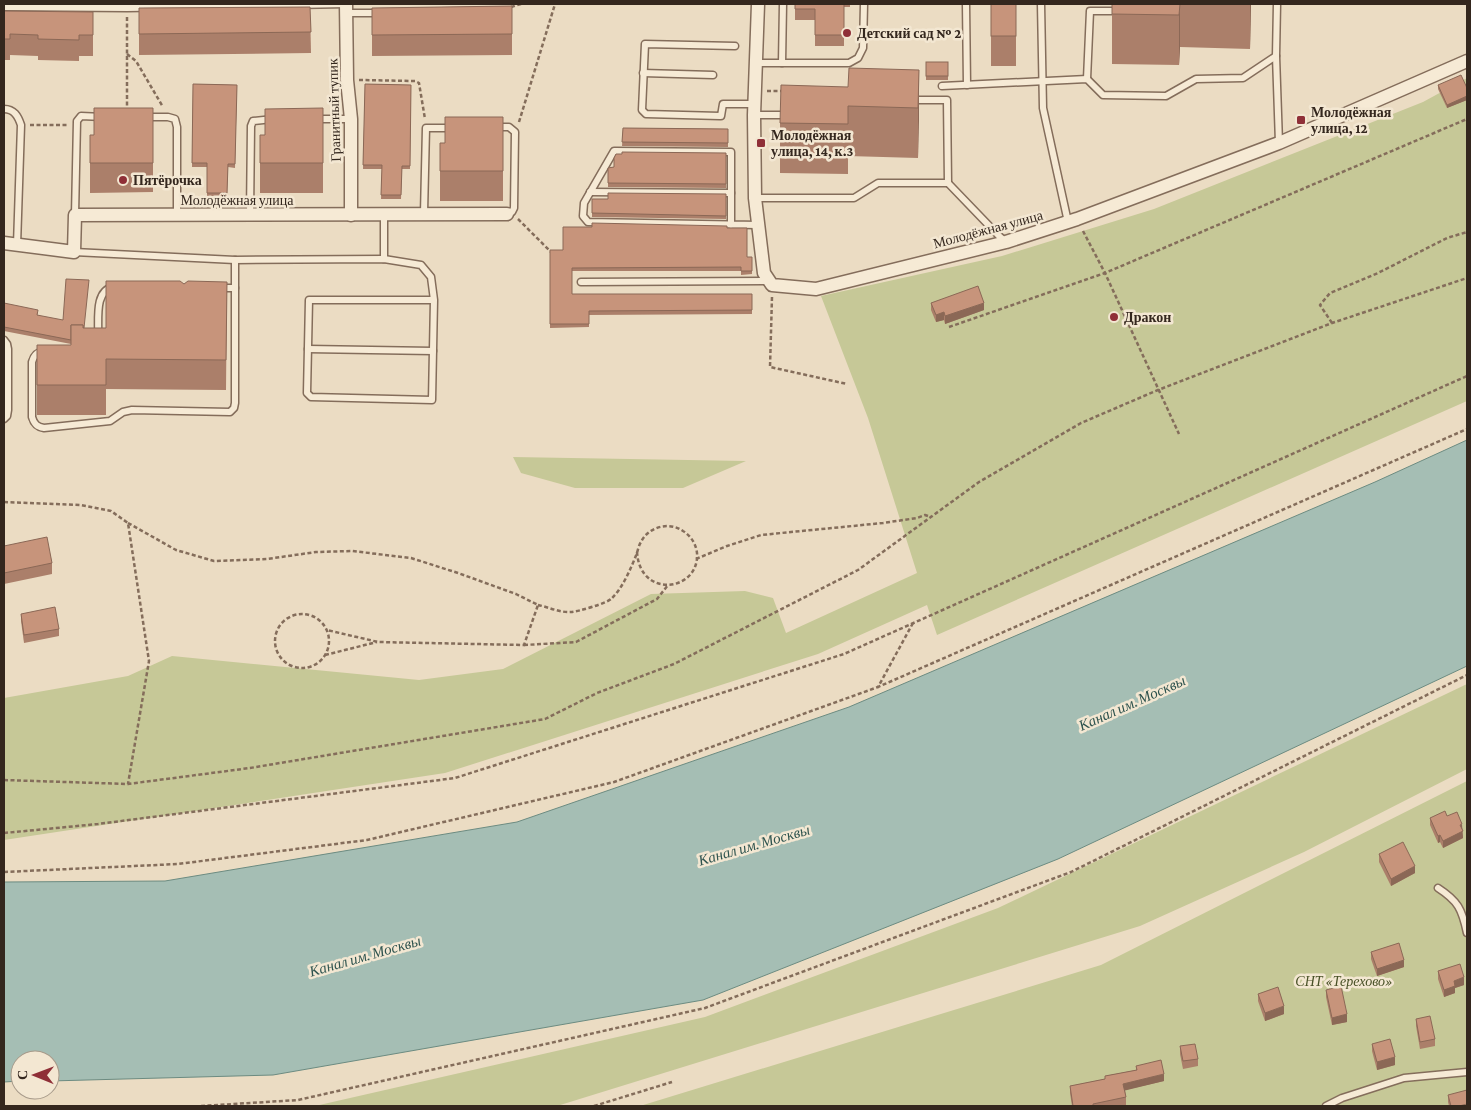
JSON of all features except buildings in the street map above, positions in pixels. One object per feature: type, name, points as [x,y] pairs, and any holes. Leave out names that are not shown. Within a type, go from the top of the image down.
[{"type":"street","points":[[758,4],[754,104],[755,198],[764,273],[771,283]]},
{"type":"street","name":"Гранитный тупик","points":[[345,7],[347,80],[351,119],[351,215]]},
{"type":"street","name":"Молодёжная улица","points":[[771,283],[816,289],[1074,224],[1279,143],[1467,61]]},
{"type":"street","name":"Молодёжная улица","points":[[75,215],[510,213]]},
{"type":"street","points":[[4,244],[74,252],[75,215]]},
{"type":"lane","points":[[782,63],[783,4]]},
{"type":"lane","points":[[756,63],[849,63],[858,58],[863,48],[864,4]]},
{"type":"lane","points":[[966,4],[967,85]]},
{"type":"lane","points":[[1041,4],[1043,108],[1074,224]]},
{"type":"lane","points":[[1277,4],[1276,56],[1279,143]]},
{"type":"lane","points":[[4,7],[261,5],[345,7],[382,13]]},
{"type":"lane","points":[[1087,80],[1090,11],[1126,10]]},
{"type":"lane","points":[[735,46],[648,43],[644,47],[642,110],[646,114],[721,116],[723,104],[754,104],[790,115]]},
{"type":"lane","points":[[942,86],[1042,80],[1087,80],[1103,94],[1166,96],[1196,79],[1243,78],[1276,56]]},
{"type":"lane","points":[[643,72],[713,75]]},
{"type":"lane","points":[[907,100],[947,100],[948,183],[1006,242]]},
{"type":"lane","points":[[4,108],[13,111],[21,125],[17,245]]},
{"type":"lane","points":[[75,215],[76,121],[81,116],[109,117]]},
{"type":"lane","points":[[127,117],[168,117],[175,119],[177,127],[177,215]]},
{"type":"lane","points":[[250,215],[251,126],[253,121],[259,119],[277,119]]},
{"type":"lane","points":[[304,119],[351,119]]},
{"type":"lane","points":[[491,128],[509,127],[515,132],[514,208],[510,213]]},
{"type":"lane","points":[[424,213],[426,128],[463,128]]},
{"type":"lane","points":[[731,225],[731,152],[614,151],[584,203],[583,216],[588,222],[758,226]]},
{"type":"lane","points":[[755,198],[854,198],[878,183],[948,183]]},
{"type":"lane","points":[[590,192],[731,193]]},
{"type":"lane","points":[[384,214],[384,259]]},
{"type":"lane","points":[[74,252],[235,260],[384,259],[421,265],[430,277],[434,300],[432,400],[311,397],[308,393],[309,300],[434,300]]},
{"type":"lane","points":[[55,350],[40,351],[34,356],[32,362],[32,417],[34,423],[39,427],[101,423],[110,421],[123,412],[132,410],[230,412],[234,408],[235,403],[235,260]]},
{"type":"lane","points":[[581,282],[771,283]]},
{"type":"lane","points":[[96,344],[102,293],[108,288],[124,287]]},
{"type":"lane","points":[[209,288],[235,288]]},
{"type":"lane","points":[[4,340],[8,349],[8,410],[4,419]]},
{"type":"lane","points":[[308,349],[434,351]]},
{"type":"lane","points":[[1438,888],[1454,898],[1464,920],[1467,933]]},
{"type":"lane","points":[[1326,1106],[1342,1098],[1404,1078],[1467,1072]]},
{"type":"path","points":[[504,10],[521,4]]},
{"type":"path","points":[[515,132],[556,4]]},
{"type":"path","points":[[127,6],[127,117]]},
{"type":"path","points":[[126,54],[136,61],[168,117]]},
{"type":"path","points":[[347,80],[415,81],[419,83],[426,128]]},
{"type":"path","points":[[754,104],[785,91]]},
{"type":"path","points":[[949,327],[1105,273],[1467,119]]},
{"type":"path","points":[[21,125],[76,125]]},
{"type":"path","points":[[510,213],[553,254]]},
{"type":"path","points":[[1074,224],[1105,273],[1179,434]]},
{"type":"path","points":[[1332,323],[1320,305],[1330,294],[1378,273],[1446,238],[1467,232]]},
{"type":"path","points":[[4,780],[128,784],[250,768],[545,719],[597,693],[674,664],[761,622],[858,570],[980,482],[1081,423],[1158,390],[1332,323],[1467,278]]},
{"type":"path","points":[[771,283],[770,367],[847,384]]},
{"type":"path","points":[[4,833],[98,824],[455,778],[844,654],[1467,376]]},
{"type":"path","points":[[4,872],[178,864],[367,840],[614,782],[878,687],[1467,430]]},
{"type":"path","points":[[4,502],[81,505],[111,511],[176,550],[214,562],[267,559],[316,552],[352,551],[411,558],[475,579],[538,604],[571,612],[610,600],[624,581],[640,542],[646,534],[655,528],[665,526],[683,530],[695,545],[696,559],[692,572],[686,579],[678,584],[668,586],[649,580],[642,572],[637,552]]},
{"type":"path","points":[[696,559],[761,535],[883,523],[925,515],[931,517]]},
{"type":"path","points":[[128,522],[150,661],[128,784]]},
{"type":"path","points":[[327,630],[378,642],[524,645],[576,642],[657,599],[668,586]]},
{"type":"path","points":[[524,645],[538,604]]},
{"type":"path","points":[[297,614],[315,617],[322,622],[327,630],[329,647],[325,655],[320,662],[303,668],[287,663],[280,657],[277,649],[275,640],[277,631],[289,617],[297,614]]},
{"type":"path","points":[[878,687],[913,623]]},
{"type":"path","points":[[325,655],[378,642]]},
{"type":"path","points":[[201,1106],[298,1100],[705,1008],[1071,872],[1467,675]]},
{"type":"path","points":[[594,1106],[672,1082]]},
{"type":"green space","points":[[1467,78],[1467,401],[937,635],[927,605],[818,654],[445,773],[4,840],[4,698],[128,676],[172,656],[419,680],[503,669],[651,594],[745,591],[773,598],[786,633],[917,573],[868,418],[821,296],[1002,256],[1154,209],[1423,102]]},
{"type":"green space","points":[[513,457],[746,461],[683,488],[575,488],[521,473]]},
{"type":"green space","points":[[1467,684],[1467,769],[1304,852],[1140,926],[557,1106],[315,1106],[705,1017],[998,908]]},
{"type":"green space","name":"СНТ «Терехово»","points":[[1467,781],[1467,1106],[640,1106],[1101,965]]},
{"type":"water","name":"Канал им. Москвы","points":[[1467,440],[1467,666],[1058,859],[703,1000],[273,1075],[60,1081],[60,1050],[10,1050],[10,1082],[4,1082],[4,882],[165,881],[517,822],[849,707],[1375,482]]},
{"type":"place","name":"Детский сад № 2","points":[[847,33]]},
{"type":"place","name":"Молодёжная улица, 12","points":[[1301,120]]},
{"type":"place","name":"Молодёжная улица, 14, к.3","points":[[761,143]]},
{"type":"place","name":"Пятёрочка","points":[[123,180]]},
{"type":"place","name":"Дракон","points":[[1114,317]]}]
